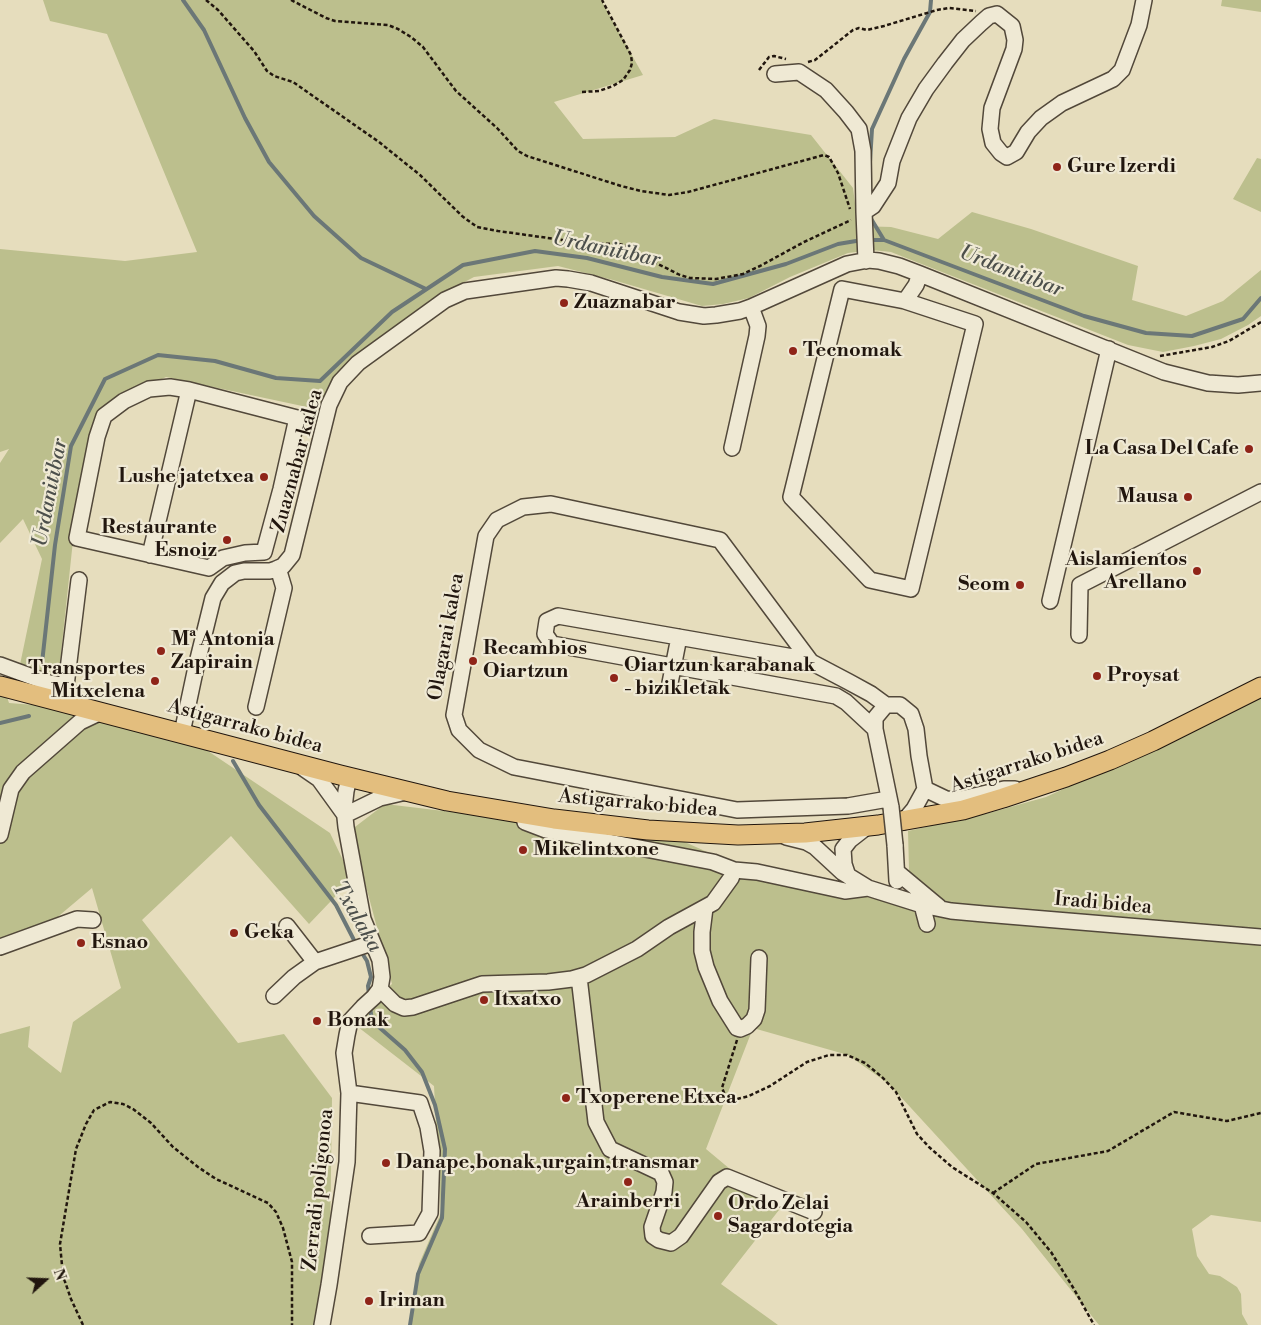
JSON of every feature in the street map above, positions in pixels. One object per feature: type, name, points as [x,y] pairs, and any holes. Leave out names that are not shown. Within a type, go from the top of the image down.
[{"type":"main road","name":"Astigarrako bidea","points":[[0,685],[407,792],[524,814],[648,830],[738,835],[837,830],[903,822],[963,810],[1029,790],[1110,760],[1153,741],[1261,687]]},
{"type":"street","points":[[862,219],[888,183],[898,143],[909,118],[926,89],[964,40],[989,16],[997,14],[1012,26],[1015,40],[1014,49],[992,108],[990,129],[993,143],[1007,157],[1016,152],[1028,132],[1041,118],[1062,103],[1113,78],[1122,70],[1139,25],[1144,0]]},
{"type":"street","points":[[775,74],[799,72],[826,90],[859,129],[863,152],[862,219],[866,256]]},
{"type":"street","name":"Zuaznabar kalea","points":[[274,570],[283,566],[292,555],[304,493],[330,405],[340,382],[358,363],[441,303],[455,295],[476,288],[556,278],[568,279],[591,283],[679,312],[692,315],[716,315],[751,307],[866,256],[889,262],[1177,376],[1208,383],[1238,385],[1261,383]]},
{"type":"street","points":[[904,301],[916,284],[920,274]]},
{"type":"street","points":[[842,289],[904,301],[975,324],[911,589],[870,580],[791,497],[842,289]]},
{"type":"street","points":[[732,448],[757,336],[758,326],[751,307]]},
{"type":"street","points":[[1050,601],[1108,349]]},
{"type":"street","points":[[170,387],[189,390],[297,418],[281,488],[264,552],[245,553],[223,558],[209,568],[77,538],[104,416],[124,401],[149,389],[170,387]]},
{"type":"street","points":[[150,554],[189,390]]},
{"type":"street","points":[[281,488],[304,493]]},
{"type":"street","points":[[1079,635],[1080,585],[1261,492]]},
{"type":"street","name":"Olagarai kalea","points":[[815,664],[720,540],[551,504],[523,507],[497,520],[486,536],[454,715],[459,730],[479,750],[514,767],[661,791],[736,810],[889,803]]},
{"type":"street","points":[[182,733],[196,667],[216,590],[228,578],[244,572],[274,570],[283,580],[283,595],[256,707]]},
{"type":"street","points":[[79,580],[66,686],[80,706]]},
{"type":"street","name":"Olagarai kalea","points":[[875,729],[846,702],[836,696],[552,644],[545,634],[547,621],[558,616],[793,657],[815,664],[870,694],[886,705],[900,705],[911,714],[916,729],[925,789]]},
{"type":"street","points":[[670,682],[679,637]]},
{"type":"street","points":[[813,691],[822,681],[815,664]]},
{"type":"street","points":[[0,685],[2,666],[50,683],[66,686]]},
{"type":"street","points":[[886,705],[876,717],[875,729],[895,845],[897,872],[895,897]]},
{"type":"street","points":[[0,836],[11,789],[23,772],[80,722],[101,712]]},
{"type":"street","points":[[299,765],[319,779],[345,815]]},
{"type":"street","points":[[349,778],[346,791],[345,815],[368,945],[380,960],[382,977],[372,998],[404,1008],[413,1007],[482,984],[498,982],[548,982],[579,977],[617,960],[669,927],[713,903],[731,878],[734,870]]},
{"type":"street","points":[[903,822],[914,809],[925,789],[946,799],[957,800],[1004,789],[1029,790]]},
{"type":"street","points":[[345,815],[380,798],[407,792]]},
{"type":"street","points":[[524,814],[525,822],[546,830],[713,862],[734,870],[765,874],[845,891],[868,888]]},
{"type":"street","points":[[848,876],[844,864],[843,849],[850,840],[868,826]]},
{"type":"street","points":[[775,834],[806,842],[815,847],[848,876],[868,888]]},
{"type":"street","points":[[897,872],[941,909]]},
{"type":"street","name":"Iradi bidea","points":[[868,888],[941,909],[1261,937]]},
{"type":"street","points":[[922,905],[927,924]]},
{"type":"street","points":[[705,908],[702,951],[706,967],[720,1001],[736,1028],[740,1029],[747,1026],[754,1019],[757,1010],[759,958]]},
{"type":"street","points":[[0,947],[77,919],[93,920]]},
{"type":"street","points":[[287,926],[315,962]]},
{"type":"street","points":[[274,996],[294,977],[315,962],[368,945]]},
{"type":"street","points":[[579,977],[596,1122],[610,1149],[662,1173],[665,1182],[664,1192],[652,1227],[654,1236],[659,1240],[671,1243],[681,1236],[719,1182],[727,1178],[814,1212]]},
{"type":"street","name":"Zerradi poligonoa","points":[[323,1322],[347,1162],[349,1093],[344,1053],[350,1021],[372,998]]},
{"type":"street","points":[[349,1093],[420,1103],[428,1127],[432,1151],[430,1213],[419,1233],[370,1236]]},
{"type":"path","points":[[206,0],[218,10],[250,46],[267,71],[274,76],[293,82],[380,142],[420,175],[462,216],[477,227],[584,242],[619,244],[628,246],[680,275],[690,278],[716,279],[736,276],[760,266],[804,242],[862,219]]},
{"type":"path","points":[[291,0],[335,21],[388,25],[398,28],[423,47],[456,91],[518,150],[527,156],[621,186],[669,196],[824,155],[828,157],[838,173],[853,217],[862,219]]},
{"type":"path","points":[[582,92],[599,91],[613,86],[622,80],[630,70],[632,63],[631,55],[602,0]]},
{"type":"path","points":[[800,63],[815,60],[846,35],[859,28],[867,30],[924,13],[950,8],[970,10],[989,16]]},
{"type":"path","points":[[759,70],[769,57],[774,56],[794,61]]},
{"type":"path","points":[[1149,366],[1154,356],[1191,352],[1212,347],[1229,341],[1261,322]]},
{"type":"path","points":[[740,1029],[722,1088],[725,1095],[733,1100],[749,1096],[770,1086],[807,1062],[829,1055],[848,1055],[865,1063],[896,1092],[917,1134],[929,1147],[952,1166],[993,1193],[1026,1222],[1051,1252],[1094,1325]]},
{"type":"path","points":[[83,1325],[70,1299],[63,1276],[60,1244],[76,1149],[94,1110],[110,1102],[123,1104],[151,1123],[173,1147],[198,1168],[216,1179],[268,1203],[276,1212],[284,1228],[292,1262],[292,1325]]},
{"type":"path","points":[[993,1193],[1036,1164],[1108,1151],[1174,1112],[1227,1121],[1261,1113]]},
{"type":"green space","points":[[43,0],[601,0],[643,75],[554,102],[583,139],[675,137],[714,119],[811,135],[853,188],[858,226],[891,227],[938,239],[972,212],[1031,229],[1138,266],[1132,300],[1186,316],[1223,301],[1261,270],[1261,316],[1221,339],[1163,352],[1128,345],[891,252],[872,250],[848,253],[790,277],[749,298],[723,304],[702,306],[558,266],[474,277],[430,300],[336,373],[324,401],[307,407],[166,377],[102,408],[74,531],[57,691],[17,679],[42,559],[23,519],[0,543],[0,463],[9,449],[0,452],[0,249],[125,261],[197,252],[107,34],[50,21]]},
{"type":"green space","points":[[1222,0],[1261,0],[1261,12],[1221,6]]},
{"type":"green space","points":[[1257,158],[1261,159],[1261,212],[1233,199]]},
{"type":"green space","points":[[0,695],[7,697],[9,703],[61,707],[205,749],[330,833],[352,879],[309,924],[231,836],[142,920],[238,1043],[284,1034],[332,1098],[330,1243],[317,1325],[0,1325],[0,1034],[30,1026],[28,1047],[61,1073],[73,1022],[121,988],[92,888],[35,936],[0,948]]},
{"type":"green space","points":[[1261,698],[1261,1222],[1211,1215],[1192,1229],[1197,1256],[1209,1274],[1220,1276],[1237,1287],[1241,1294],[1242,1314],[1248,1325],[1099,1325],[1022,1229],[889,1084],[848,1055],[753,1028],[706,1149],[779,1210],[721,1284],[778,1325],[409,1325],[419,1264],[441,1213],[434,1086],[349,1020],[392,984],[351,830],[385,804],[678,839],[743,868],[910,907],[908,831],[989,813],[1046,797]]},
{"type":"waterway","points":[[183,0],[204,30],[245,118],[269,162],[314,216],[361,258],[426,289]]},
{"type":"waterway","points":[[870,162],[872,129],[904,59],[930,12],[931,0]]},
{"type":"waterway","points":[[870,217],[884,240]]},
{"type":"waterway","name":"Urdanitibar","points":[[42,663],[55,545],[71,446],[105,379],[158,355],[215,361],[276,378],[320,381],[392,312],[463,265],[535,251],[587,258],[662,277],[713,284],[786,264],[838,244],[862,240]]},
{"type":"waterway","name":"Urdanitibar","points":[[869,240],[884,240],[1084,316],[1146,333],[1192,336],[1243,319],[1261,298]]},
{"type":"waterway","name":"Urdanitibar","points":[[0,723],[29,716]]},
{"type":"waterway","name":"Txalaka","points":[[233,761],[259,805],[336,905],[356,944]]},
{"type":"waterway","name":"Txalaka","points":[[360,950],[367,961],[371,977],[368,986],[369,995]]},
{"type":"waterway","name":"Txalaka","points":[[370,1007],[372,1021],[405,1050],[422,1072],[435,1105],[445,1149],[442,1218],[418,1274],[410,1325]]},
{"type":"place","name":"Gure Izerdi","points":[[1057,167]]},
{"type":"place","name":"Zuaznabar","points":[[564,303]]},
{"type":"place","name":"Tecnomak","points":[[793,351]]},
{"type":"place","name":"La Casa Del Cafe","points":[[1249,449]]},
{"type":"place","name":"Lushe jatetxea","points":[[264,477]]},
{"type":"place","name":"Mausa","points":[[1188,497]]},
{"type":"place","name":"Restaurante Esnoiz","points":[[227,540]]},
{"type":"place","name":"Aislamientos Arellano","points":[[1197,571]]},
{"type":"place","name":"Seom","points":[[1020,585]]},
{"type":"place","name":"Mª Antonia Zapirain","points":[[161,651]]},
{"type":"place","name":"Recambios Oiartzun","points":[[473,661]]},
{"type":"place","name":"Proysat","points":[[1097,676]]},
{"type":"place","name":"Oiartzun karabanak - bizikletak","points":[[614,678]]},
{"type":"place","name":"Transportes Mitxelena","points":[[155,681]]},
{"type":"place","name":"Mikelintxone","points":[[523,850]]},
{"type":"place","name":"Geka","points":[[234,933]]},
{"type":"place","name":"Esnao","points":[[81,943]]},
{"type":"place","name":"Itxatxo","points":[[484,1000]]},
{"type":"place","name":"Bonak","points":[[317,1021]]},
{"type":"place","name":"Txoperene Etxea","points":[[566,1098]]},
{"type":"place","name":"Danape,bonak,urgain,transmar","points":[[386,1163]]},
{"type":"place","name":"Arainberri","points":[[628,1182]]},
{"type":"place","name":"Ordo Zelai Sagardotegia","points":[[718,1216]]},
{"type":"place","name":"Iriman","points":[[369,1301]]}]
